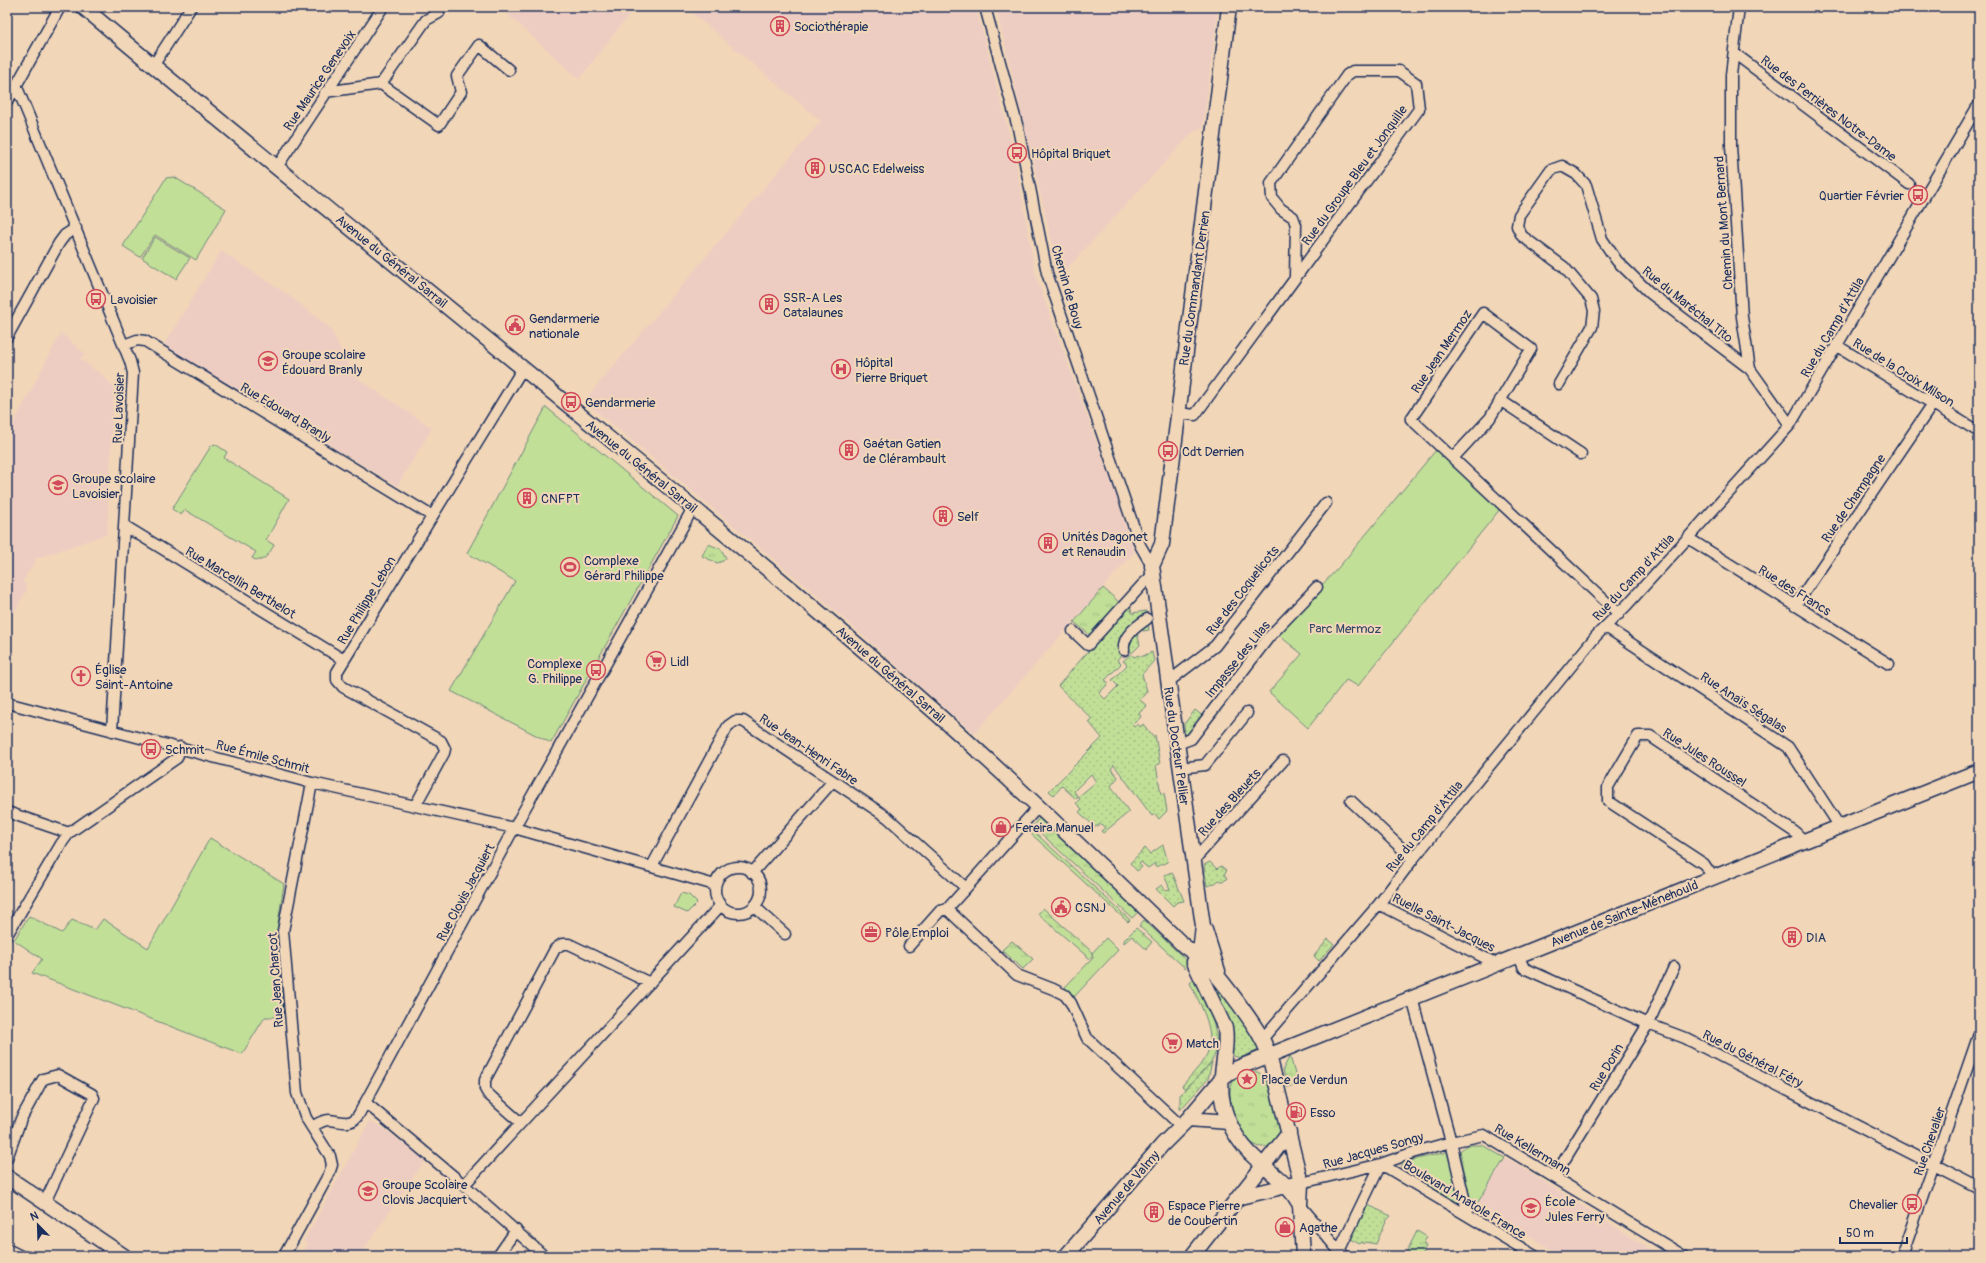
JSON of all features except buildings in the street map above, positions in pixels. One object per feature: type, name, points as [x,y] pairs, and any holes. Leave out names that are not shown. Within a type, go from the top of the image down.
[{"type":"main road","name":"Avenue du Général Sarrail","points":[[83,7],[693,508],[928,706],[1038,807],[1201,962]]},
{"type":"main road","name":"Rue du Commandant Derrien","points":[[1153,571],[1162,544],[1229,7]]},
{"type":"main road","name":"Rue du Docteur Pellier","points":[[1153,571],[1203,926],[1219,976]]},
{"type":"main road","name":"Avenue de Sainte-Ménehould","points":[[1269,1055],[1979,771]]},
{"type":"main road","name":"Rue du Docteur Pellier","points":[[1201,962],[1203,926]]},
{"type":"main road","points":[[1201,962],[1219,976],[1263,1038],[1269,1055],[1289,1133],[1294,1184],[1300,1205],[1304,1256]]},
{"type":"main road","points":[[1201,962],[1225,1028],[1226,1036],[1221,1080],[1222,1098],[1229,1122],[1259,1167],[1294,1184]]},
{"type":"main road","points":[[1221,1080],[1235,1069],[1269,1055]]},
{"type":"main road","name":"Avenue de Valmy","points":[[1066,1256],[1162,1145],[1185,1123],[1221,1080]]},
{"type":"main road","points":[[1185,1123],[1229,1122]]},
{"type":"main road","points":[[1192,1256],[1240,1197],[1266,1157],[1274,1154],[1289,1133]]},
{"type":"main road","points":[[7,1177],[45,1202],[108,1251],[124,1256]]},
{"type":"main road","points":[[1240,1197],[1294,1184]]},
{"type":"street","points":[[7,102],[60,7]]},
{"type":"street","points":[[153,66],[191,7]]},
{"type":"street","name":"Rue Maurice Genevoix","points":[[276,167],[383,7]]},
{"type":"street","name":"Chemin de Bouy","points":[[985,7],[1018,128],[1048,273],[1140,545],[1153,571]]},
{"type":"street","name":"Chemin du Mont Bernard","points":[[1739,7],[1731,75],[1731,146],[1742,317],[1750,369],[1790,425]]},
{"type":"street","points":[[381,84],[426,20],[439,13]]},
{"type":"street","points":[[325,92],[381,84],[439,124],[461,92],[457,76],[479,45],[509,70]]},
{"type":"street","name":"Rue des Perrières Notre-Dame","points":[[1734,53],[1909,184]]},
{"type":"street","name":"Rue du Groupe Bleu et Jonquille","points":[[1178,413],[1194,415],[1419,109],[1416,83],[1399,71],[1353,71],[1347,75],[1271,183],[1272,198],[1281,209],[1293,218],[1296,225],[1295,277]]},
{"type":"street","name":"Rue Lavoisier","points":[[16,85],[124,345],[133,373],[112,731]]},
{"type":"street","name":"Rue du Camp d'Attila","points":[[1263,1038],[1379,904],[1413,859],[1536,710],[1545,696],[1790,425],[1979,104]]},
{"type":"street","name":"Rue du Maréchal Tito","points":[[1559,384],[1592,327],[1594,311],[1591,299],[1564,267],[1522,236],[1517,226],[1519,215],[1551,170],[1562,166],[1576,174],[1586,185],[1602,239],[1617,261],[1650,293],[1750,369]]},
{"type":"street","points":[[7,337],[59,243],[65,235],[76,228]]},
{"type":"street","name":"Rue Jean Mermoz","points":[[1453,458],[1490,418],[1532,349],[1483,313],[1411,419],[1619,614]]},
{"type":"street","name":"Rue Edouard Branly","points":[[124,345],[137,340],[146,341],[432,516]]},
{"type":"street","name":"Rue de la Croix Milson","points":[[1836,345],[1932,405],[1979,432]]},
{"type":"street","name":"Rue Philippe Lebon","points":[[415,806],[444,753],[444,745],[441,741],[343,687],[336,680],[336,676],[344,660],[523,368]]},
{"type":"street","points":[[1500,400],[1581,454]]},
{"type":"street","name":"Rue de Champagne","points":[[1795,606],[1932,405]]},
{"type":"street","name":"Rue des Coquelicots","points":[[1168,682],[1216,646],[1326,503]]},
{"type":"street","name":"Rue Clovis Jacquiert","points":[[312,1127],[320,1122],[328,1120],[349,1124],[355,1120],[366,1103],[514,828],[693,508]]},
{"type":"street","name":"Rue Marcellin Berthelot","points":[[125,526],[344,660]]},
{"type":"street","name":"Rue des Francs","points":[[1688,538],[1889,664]]},
{"type":"street","points":[[1073,631],[1088,645],[1153,571]]},
{"type":"street","name":"Impasse des Lilas","points":[[1177,744],[1191,738],[1269,637],[1317,587]]},
{"type":"street","points":[[1124,650],[1125,641],[1128,635],[1147,619]]},
{"type":"street","name":"Rue Anaïs Ségalas","points":[[1606,627],[1788,747],[1840,827]]},
{"type":"street","name":"Rue Émile Schmit","points":[[7,703],[112,731],[180,747],[312,783],[514,828]]},
{"type":"street","points":[[1180,768],[1204,765],[1247,713]]},
{"type":"street","name":"Rue Jean-Henri Fabre","points":[[652,866],[728,726],[735,720],[743,721],[887,817],[966,888]]},
{"type":"street","name":"Rue Jules Roussel","points":[[1713,877],[1704,864],[1608,801],[1608,787],[1638,736],[1650,736],[1796,833],[1804,841]]},
{"type":"street","points":[[7,935],[61,844],[70,833],[177,758],[180,747]]},
{"type":"street","name":"Rue des Bleuets","points":[[1194,860],[1283,762]]},
{"type":"street","points":[[752,873],[833,781]]},
{"type":"street","name":"Rue Jean Charcot","points":[[312,783],[283,931],[298,1093],[301,1108],[312,1127]]},
{"type":"street","points":[[1351,801],[1413,859]]},
{"type":"street","points":[[908,946],[940,911],[947,909],[1038,807]]},
{"type":"street","points":[[7,812],[70,833]]},
{"type":"street","points":[[514,828],[715,885]]},
{"type":"street","points":[[730,868],[746,869],[752,873],[759,883],[760,889],[760,895],[754,906],[748,910],[733,912],[721,905],[715,892],[715,885],[718,878],[730,868]]},
{"type":"street","name":"Ruelle Saint-Jacques","points":[[1379,904],[1497,964]]},
{"type":"street","points":[[464,1185],[721,905]]},
{"type":"street","points":[[754,906],[785,934]]},
{"type":"street","points":[[947,909],[1017,975],[1065,995],[1071,1003],[1087,1038],[1185,1123]]},
{"type":"street","points":[[521,1123],[488,1094],[484,1089],[485,1080],[555,949],[562,944],[568,944],[650,983]]},
{"type":"street","name":"Rue du Général Féry","points":[[1518,955],[1524,968],[1648,1024],[1685,1038],[1979,1188]]},
{"type":"street","name":"Rue Dorin","points":[[1554,1177],[1648,1024],[1674,967]]},
{"type":"street","points":[[1412,998],[1451,1142],[1468,1215]]},
{"type":"street","name":"Rue Chevalier","points":[[1902,1256],[1935,1165],[1979,1034]]},
{"type":"street","points":[[1970,1061],[1979,1050]]},
{"type":"street","points":[[7,1158],[21,1119],[43,1079],[58,1075],[92,1094],[94,1098],[45,1202]]},
{"type":"street","points":[[366,1103],[464,1185],[544,1256]]},
{"type":"street","points":[[284,1256],[329,1174],[332,1165],[330,1156],[312,1127]]},
{"type":"street","name":"Rue Kellermann","points":[[1451,1142],[1484,1135],[1680,1255]]},
{"type":"street","name":"Rue Jacques Songy","points":[[1294,1184],[1381,1164],[1451,1142]]},
{"type":"street","points":[[1300,1205],[1342,1254],[1381,1164]]},
{"type":"street","name":"Boulevard Anatole France","points":[[1381,1164],[1535,1256]]},
{"type":"street","points":[[498,1256],[516,1230]]},
{"type":"street","points":[[7,1249],[21,1256]]},
{"type":"shaded area","points":[[500,7],[635,7],[579,79]]},
{"type":"shaded area","name":"Hôpital Pierre Briquet","points":[[685,7],[976,7],[1014,152],[1036,277],[1116,495],[1134,552],[974,734],[818,596],[584,401],[821,121]]},
{"type":"shaded area","points":[[996,7],[1218,7],[1203,127],[1192,133],[1060,276]]},
{"type":"shaded area","name":"Groupe scolaire Édouard Branly","points":[[221,251],[287,294],[330,328],[354,376],[432,428],[397,486],[164,345]]},
{"type":"shaded area","name":"Groupe scolaire Lavoisier","points":[[61,333],[85,354],[80,359],[102,375],[114,388],[107,534],[37,558],[23,581],[27,589],[7,625],[7,436]]},
{"type":"shaded area","name":"Groupe Scolaire Clovis Jacquiert","points":[[370,1121],[383,1128],[425,1160],[359,1256],[301,1256],[308,1244],[304,1241]]},
{"type":"shaded area","name":"École Jules Ferry","points":[[1506,1158],[1660,1256],[1562,1256],[1487,1209],[1484,1212],[1475,1207]]},
{"type":"green space","points":[[174,177],[226,209],[196,260],[155,235],[140,257],[123,246],[166,178]]},
{"type":"green space","points":[[155,237],[190,258],[176,279],[142,258]]},
{"type":"green space","name":"Complexe Gérard Philippe","points":[[546,407],[678,516],[551,743],[451,691],[515,581],[467,553]]},
{"type":"green space","points":[[215,444],[227,452],[224,458],[289,499],[266,540],[274,545],[265,558],[256,560],[252,558],[256,552],[185,510],[181,515],[172,509],[211,446]]},
{"type":"green space","name":"Parc Mermoz","points":[[1436,450],[1500,509],[1358,686],[1346,680],[1308,728],[1269,692],[1302,654],[1276,633],[1339,567]]},
{"type":"green space","points":[[708,544],[721,549],[726,558],[717,563],[702,556]]},
{"type":"green space","points":[[1103,588],[1119,602],[1090,635],[1074,622]]},
{"type":"green space","points":[[1130,603],[1132,613],[1146,611],[1149,630],[1143,631],[1142,627],[1136,628],[1140,645],[1132,653],[1127,648],[1117,660],[1121,664],[1105,680],[1109,683],[1099,693],[1105,699],[1118,686],[1112,680],[1127,665],[1123,661],[1131,654],[1134,657],[1139,655],[1141,657],[1152,652],[1154,661],[1142,674],[1147,691],[1140,700],[1147,706],[1139,713],[1141,717],[1132,725],[1134,727],[1138,724],[1140,727],[1143,724],[1153,737],[1155,735],[1160,764],[1156,765],[1161,794],[1164,793],[1167,811],[1159,819],[1155,814],[1152,816],[1114,765],[1111,769],[1118,777],[1111,786],[1129,812],[1103,833],[1101,831],[1105,828],[1101,824],[1095,827],[1079,812],[1082,809],[1076,803],[1080,799],[1079,797],[1076,799],[1062,786],[1054,795],[1049,791],[1102,738],[1089,722],[1092,719],[1058,686]],"holes":[[[1091,774],[1096,782],[1078,797],[1074,791]]]},
{"type":"green space","points":[[1195,710],[1204,717],[1185,739],[1184,724]]},
{"type":"green space","points":[[1039,818],[1138,912],[1132,918],[1033,826]]},
{"type":"green space","points":[[1030,828],[1130,920],[1128,922],[1028,831]]},
{"type":"green space","points":[[210,838],[284,884],[277,930],[283,1017],[265,1017],[242,1054],[32,973],[42,959],[14,940],[29,916],[62,933],[72,920],[95,930],[103,919],[148,948]]},
{"type":"green space","points":[[1163,845],[1168,862],[1155,867],[1155,863],[1148,868],[1141,862],[1139,864],[1142,867],[1137,871],[1130,863],[1145,848],[1150,854]]},
{"type":"green space","points":[[1210,862],[1217,869],[1221,866],[1227,871],[1224,874],[1227,878],[1223,882],[1219,880],[1214,884],[1207,886],[1204,865]]},
{"type":"green space","points":[[1172,872],[1184,901],[1177,902],[1173,906],[1156,889],[1162,885],[1165,890],[1170,889],[1164,875]]},
{"type":"green space","points":[[681,893],[689,895],[697,903],[687,913],[674,907]]},
{"type":"green space","points":[[1043,908],[1091,951],[1093,956],[1090,959],[1038,914]]},
{"type":"green space","points":[[1144,920],[1187,961],[1185,968],[1139,926]]},
{"type":"green space","points":[[1136,928],[1152,942],[1146,949],[1132,936],[1124,943],[1124,940]]},
{"type":"green space","points":[[1106,938],[1118,950],[1074,997],[1065,987],[1093,958],[1092,953]]},
{"type":"green space","points":[[1328,939],[1334,944],[1319,961],[1314,956]]},
{"type":"green space","points":[[1012,941],[1033,959],[1023,969],[1002,950]]},
{"type":"green space","points":[[1206,972],[1247,1022],[1261,1049],[1240,1058],[1231,1055],[1232,1028]]},
{"type":"green space","points":[[1193,980],[1208,1009],[1216,1032],[1217,1043],[1211,1062],[1185,1089],[1182,1086],[1205,1058],[1209,1049],[1210,1039],[1203,1010],[1190,983]]},
{"type":"green space","points":[[1290,1056],[1298,1085],[1287,1087],[1283,1069]]},
{"type":"green space","points":[[1212,1062],[1208,1079],[1180,1110],[1180,1095]]},
{"type":"green space","points":[[1247,1071],[1257,1072],[1265,1078],[1274,1101],[1280,1131],[1279,1136],[1270,1146],[1259,1147],[1252,1144],[1243,1132],[1233,1111],[1230,1095],[1231,1087],[1239,1075]]},
{"type":"green space","points":[[1467,1145],[1482,1145],[1505,1158],[1475,1207],[1471,1203],[1460,1151]]},
{"type":"green space","points":[[1447,1152],[1457,1189],[1463,1203],[1459,1203],[1423,1182],[1418,1182],[1402,1171],[1402,1164],[1404,1162]]},
{"type":"green space","points":[[1366,1204],[1391,1216],[1386,1221],[1376,1244],[1365,1242],[1363,1244],[1361,1242],[1359,1244],[1350,1238]]},
{"type":"green space","points":[[1417,1231],[1427,1237],[1423,1244],[1426,1246],[1421,1256],[1411,1256],[1406,1253]]},
{"type":"place","name":"Sociothérapie","points":[[780,26]]},
{"type":"place","name":"Hôpital Briquet","points":[[1017,153]]},
{"type":"place","name":"USCAC Edelweiss","points":[[815,168]]},
{"type":"place","name":"Quartier Février","points":[[1918,195]]},
{"type":"place","name":"Lavoisier","points":[[96,299]]},
{"type":"place","name":"SSR-A Les Catalaunes","points":[[769,304]]},
{"type":"place","name":"Gendarmerie nationale","points":[[515,325]]},
{"type":"place","name":"Groupe scolaire Édouard Branly","points":[[268,361]]},
{"type":"place","name":"Hôpital Pierre Briquet","points":[[841,369]]},
{"type":"place","name":"Gendarmerie","points":[[571,402]]},
{"type":"place","name":"Gaétan Gatien de Clérambault","points":[[849,450]]},
{"type":"place","name":"Cdt Derrien","points":[[1168,451]]},
{"type":"place","name":"Groupe scolaire Lavoisier","points":[[58,485]]},
{"type":"place","name":"CNFPT","points":[[527,498]]},
{"type":"place","name":"Self","points":[[943,516]]},
{"type":"place","name":"Unités Dagonet et Renaudin","points":[[1048,543]]},
{"type":"place","name":"Complexe Gérard Philippe","points":[[570,567]]},
{"type":"place","name":"Lidl","points":[[656,661]]},
{"type":"place","name":"Complexe G. Philippe","points":[[596,670]]},
{"type":"place","name":"Église Saint-Antoine","points":[[81,676]]},
{"type":"place","name":"Schmit","points":[[151,749]]},
{"type":"place","name":"Fereira Manuel","points":[[1001,827]]},
{"type":"place","name":"CSNJ","points":[[1061,907]]},
{"type":"place","name":"Pôle Emploi","points":[[871,932]]},
{"type":"place","name":"DIA","points":[[1792,937]]},
{"type":"place","name":"Match","points":[[1172,1043]]},
{"type":"place","name":"Place de Verdun","points":[[1247,1079]]},
{"type":"place","name":"Esso","points":[[1296,1112]]},
{"type":"place","name":"Groupe Scolaire Clovis Jacquiert","points":[[368,1191]]},
{"type":"place","name":"Chevalier","points":[[1912,1204]]},
{"type":"place","name":"École Jules Ferry","points":[[1531,1208]]},
{"type":"place","name":"Espace Pierre de Coubertin","points":[[1154,1212]]},
{"type":"place","name":"Agathe","points":[[1285,1227]]}]
